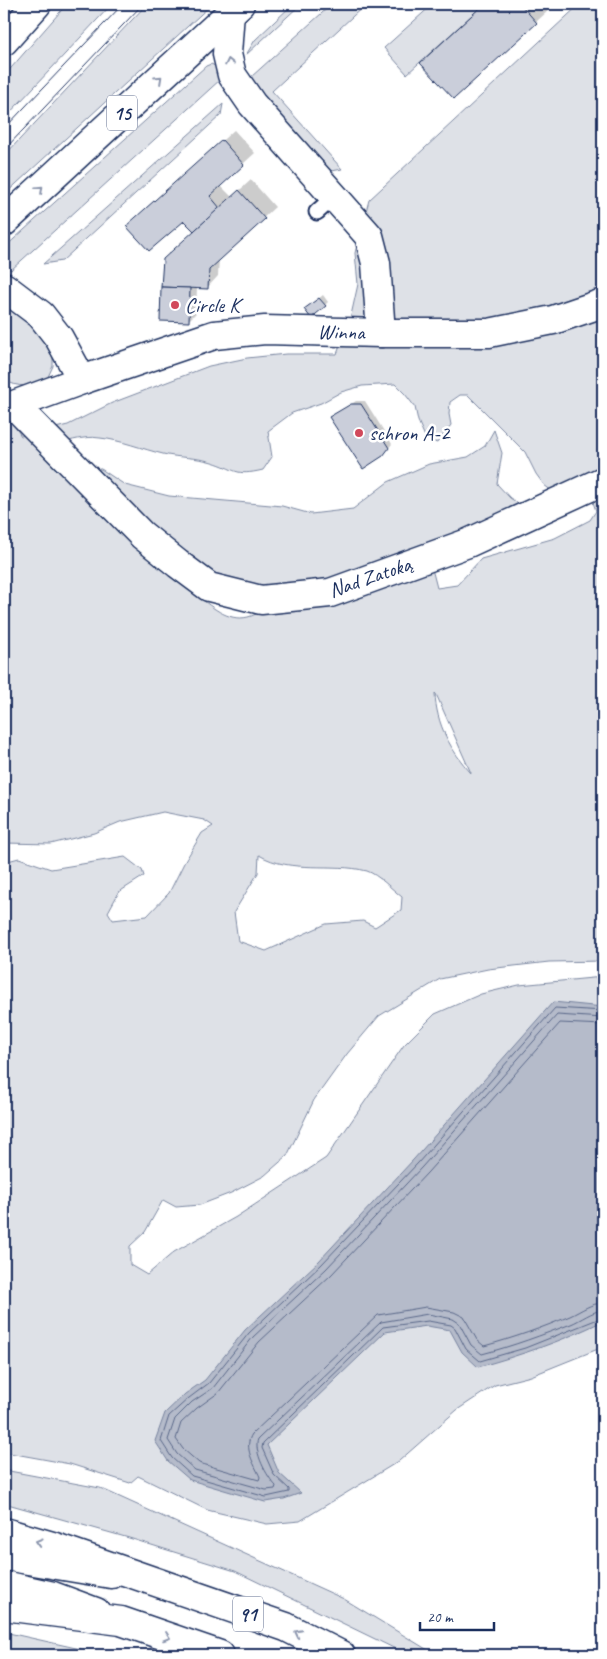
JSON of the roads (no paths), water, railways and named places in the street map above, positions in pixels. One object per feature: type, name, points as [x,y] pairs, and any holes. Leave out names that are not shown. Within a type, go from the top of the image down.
[{"type":"street","points":[[4,41],[37,4]]},
{"type":"street","points":[[235,8],[227,54],[232,75],[325,205],[368,236],[376,263],[380,333]]},
{"type":"street","name":"15","points":[[4,222],[235,8]]},
{"type":"street","points":[[4,287],[41,316],[59,338],[82,380]]},
{"type":"street","name":"Winna","points":[[14,405],[193,342],[229,332],[265,330],[489,333],[553,320],[603,303]]},
{"type":"street","name":"Nad Zatoką","points":[[14,405],[142,535],[178,564],[209,587],[261,600],[330,593],[468,543],[603,480]]},
{"type":"street","name":"91","points":[[4,1532],[52,1546],[286,1627],[341,1655]]},
{"type":"street","points":[[4,1556],[152,1581]]},
{"type":"street","points":[[4,1585],[53,1596],[121,1621]]},
{"type":"street","name":"91","points":[[4,1606],[121,1621],[220,1655]]},
{"type":"water","points":[[553,1002],[603,1007],[603,1321],[542,1347],[478,1367],[462,1352],[450,1330],[427,1326],[385,1332],[267,1445],[279,1473],[301,1493],[284,1499],[265,1502],[190,1480],[168,1461],[155,1441],[165,1413],[185,1394],[205,1380],[245,1330],[318,1262],[414,1159]]},
{"type":"tram line","points":[[4,129],[123,4]]},
{"type":"tram line","points":[[4,150],[143,4]]},
{"type":"place","name":"Circle K","points":[[175,305]]},
{"type":"place","name":"schron A-2","points":[[359,433]]}]
